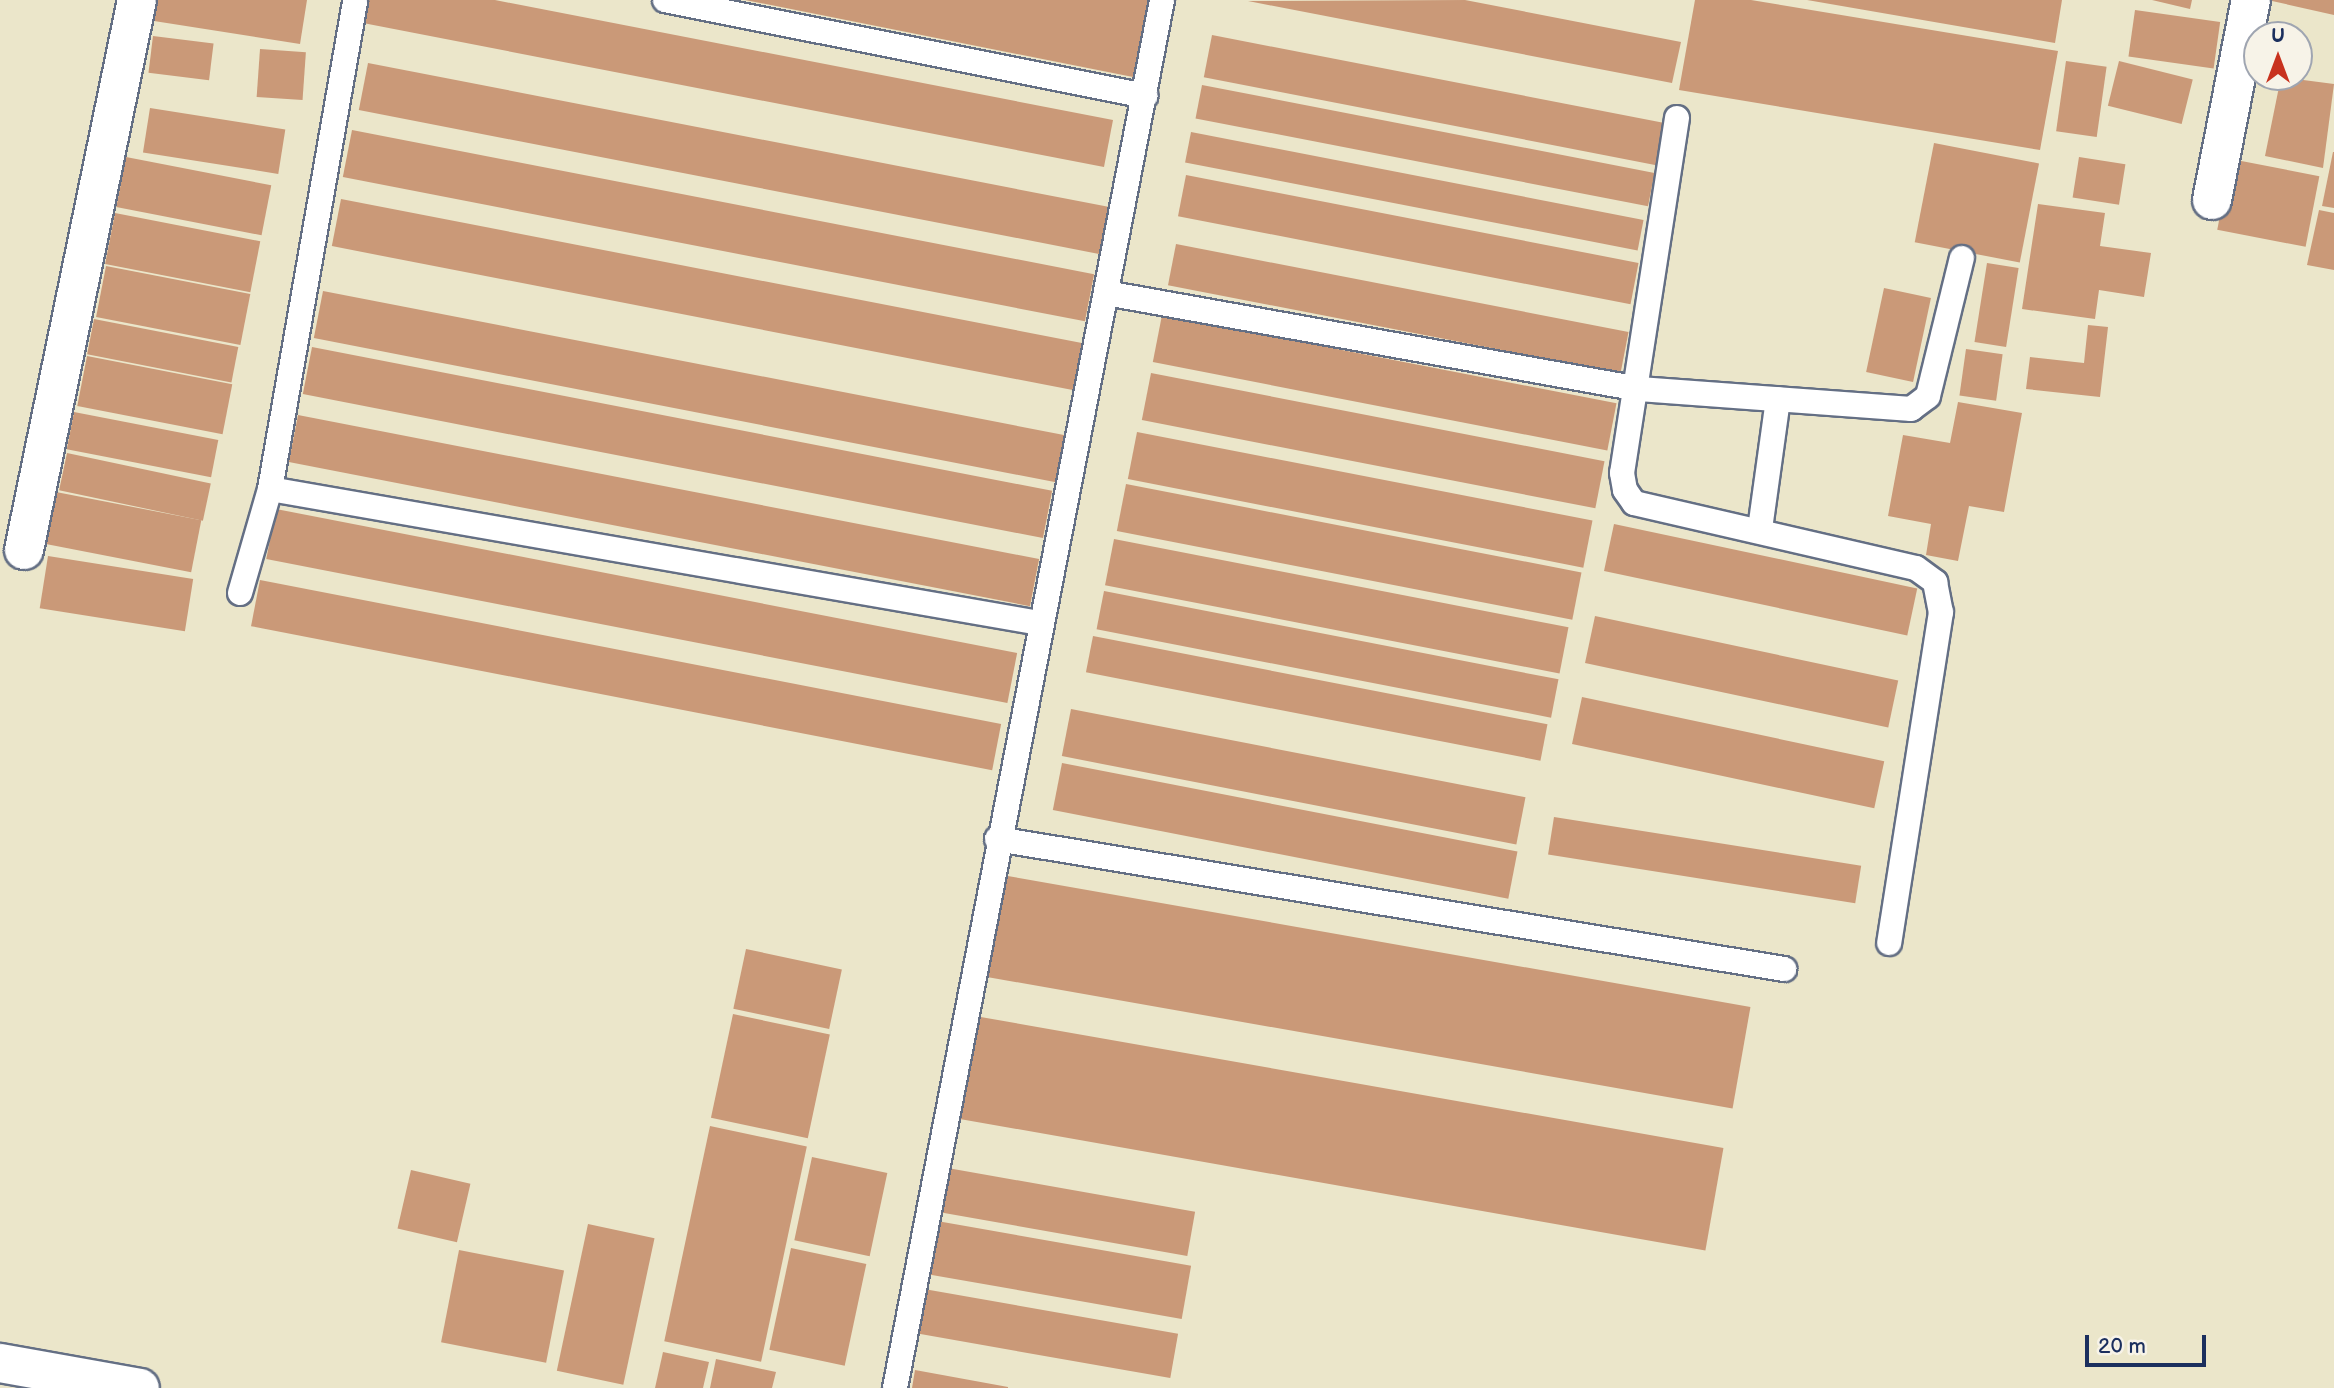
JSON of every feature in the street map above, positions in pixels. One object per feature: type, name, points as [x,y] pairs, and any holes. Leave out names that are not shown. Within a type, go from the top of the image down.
[{"type":"street","points":[[24,550],[137,0]]},
{"type":"street","points":[[2212,200],[2251,0]]},
{"type":"street","points":[[0,1363],[140,1388]]},
{"type":"lane","points":[[240,593],[270,489],[355,0]]},
{"type":"lane","points":[[665,0],[1145,96]]},
{"type":"lane","points":[[895,1388],[997,839],[1162,0]]},
{"type":"lane","points":[[1677,118],[1639,389],[1622,474],[1634,503],[1760,529],[1916,568],[1935,582],[1939,596],[1889,943]]},
{"type":"lane","points":[[1106,292],[1639,389],[1911,409],[1923,404],[1962,258]]},
{"type":"lane","points":[[1760,529],[1779,399]]},
{"type":"lane","points":[[270,489],[1039,623]]},
{"type":"lane","points":[[997,839],[1784,970]]},
{"type":"building","points":[[158,0],[307,0],[300,44],[154,21]]},
{"type":"building","points":[[367,0],[495,0],[1113,120],[1104,167],[363,23]]},
{"type":"building","points":[[745,0],[1148,0],[1133,77]]},
{"type":"building","points":[[1465,0],[1681,42],[1672,83],[1248,1]]},
{"type":"building","points":[[1695,0],[1751,0],[2058,51],[2040,150],[1679,90]]},
{"type":"building","points":[[1807,0],[2062,0],[2055,43]]},
{"type":"building","points":[[2152,0],[2192,0],[2190,9]]},
{"type":"building","points":[[2334,0],[2334,15],[2272,1]]},
{"type":"building","points":[[2135,10],[2220,22],[2214,69],[2128,57]]},
{"type":"building","points":[[1212,35],[1665,123],[1656,165],[1204,77]]},
{"type":"building","points":[[153,36],[214,43],[209,80],[148,73]]},
{"type":"building","points":[[260,49],[306,52],[303,100],[257,97]]},
{"type":"building","points":[[2066,61],[2107,67],[2097,137],[2056,131]]},
{"type":"building","points":[[2119,61],[2193,79],[2182,124],[2108,106]]},
{"type":"building","points":[[368,63],[1108,207],[1099,254],[359,110]]},
{"type":"building","points":[[2313,81],[2334,84],[2323,168],[2265,156],[2278,91],[2313,91]]},
{"type":"building","points":[[1202,85],[1655,173],[1648,206],[1196,118]]},
{"type":"building","points":[[150,108],[285,129],[278,174],[143,152]]},
{"type":"building","points":[[352,130],[1094,274],[1085,321],[343,177]]},
{"type":"building","points":[[1191,132],[1644,220],[1638,250],[1185,162]]},
{"type":"building","points":[[1934,143],[2039,163],[2020,263],[1915,242]]},
{"type":"building","points":[[2334,152],[2334,208],[2322,206]]},
{"type":"building","points":[[126,157],[271,185],[262,235],[116,207]]},
{"type":"building","points":[[2079,157],[2125,164],[2119,205],[2073,197]]},
{"type":"building","points":[[2231,159],[2319,176],[2306,247],[2217,230]]},
{"type":"building","points":[[1186,175],[1639,263],[1631,304],[1178,216]]},
{"type":"building","points":[[341,199],[1083,343],[1074,390],[332,246]]},
{"type":"building","points":[[2038,204],[2105,213],[2100,246],[2151,253],[2144,297],[2099,290],[2095,319],[2022,309]]},
{"type":"building","points":[[2319,210],[2334,213],[2334,270],[2307,265]]},
{"type":"building","points":[[115,213],[260,241],[250,292],[105,264]]},
{"type":"building","points":[[1176,244],[1629,332],[1621,373],[1168,285]]},
{"type":"building","points":[[1987,263],[2019,268],[2006,347],[1974,342]]},
{"type":"building","points":[[106,266],[250,294],[240,345],[96,317]]},
{"type":"building","points":[[1884,288],[1931,298],[1913,382],[1866,372]]},
{"type":"building","points":[[323,291],[1065,435],[1056,482],[314,338]]},
{"type":"building","points":[[1162,315],[1616,403],[1607,450],[1153,362]]},
{"type":"building","points":[[94,319],[238,347],[231,382],[87,354]]},
{"type":"building","points":[[2088,325],[2108,327],[2100,397],[2026,389],[2030,357],[2084,363]]},
{"type":"building","points":[[312,347],[1052,491],[1043,538],[303,394]]},
{"type":"building","points":[[1966,349],[2003,354],[1996,401],[1959,396]]},
{"type":"building","points":[[87,356],[232,384],[223,434],[77,406]]},
{"type":"building","points":[[1151,373],[1605,461],[1595,508],[1142,420]]},
{"type":"building","points":[[1958,402],[2022,413],[2004,512],[1969,506],[1958,561],[1926,555],[1931,524],[1888,516],[1903,435],[1950,443]]},
{"type":"building","points":[[74,412],[218,440],[211,477],[67,449]]},
{"type":"building","points":[[298,415],[1039,559],[1030,606],[289,462]]},
{"type":"building","points":[[1137,432],[1592,521],[1583,568],[1128,479]]},
{"type":"building","points":[[67,453],[211,484],[203,521],[59,490]]},
{"type":"building","points":[[1126,484],[1581,573],[1572,620],[1117,531]]},
{"type":"building","points":[[56,492],[201,520],[191,572],[46,544]]},
{"type":"building","points":[[276,509],[1017,653],[1007,703],[266,559]]},
{"type":"building","points":[[1614,524],[1917,588],[1907,635],[1604,571]]},
{"type":"building","points":[[1114,539],[1568,627],[1560,673],[1105,585]]},
{"type":"building","points":[[48,556],[193,579],[185,631],[40,608]]},
{"type":"building","points":[[260,580],[1001,724],[992,770],[251,626]]},
{"type":"building","points":[[1104,591],[1558,679],[1551,718],[1097,629]]},
{"type":"building","points":[[1595,616],[1898,680],[1888,727],[1585,663]]},
{"type":"building","points":[[1093,636],[1547,724],[1540,761],[1086,672]]},
{"type":"building","points":[[1582,697],[1884,761],[1874,808],[1572,744]]},
{"type":"building","points":[[1071,709],[1525,797],[1516,844],[1062,756]]},
{"type":"building","points":[[1062,763],[1517,852],[1508,899],[1053,810]]},
{"type":"building","points":[[1554,817],[1861,866],[1855,903],[1548,855]]},
{"type":"building","points":[[1002,875],[1750,1007],[1733,1108],[984,976]]},
{"type":"building","points":[[746,949],[842,969],[829,1029],[733,1009]]},
{"type":"building","points":[[733,1014],[830,1035],[808,1138],[711,1118]]},
{"type":"building","points":[[975,1016],[1723,1148],[1705,1250],[957,1118]]},
{"type":"building","points":[[710,1126],[807,1147],[761,1362],[664,1341]]},
{"type":"building","points":[[812,1157],[887,1173],[870,1256],[794,1240]]},
{"type":"building","points":[[942,1167],[1195,1212],[1187,1256],[934,1211]]},
{"type":"building","points":[[411,1170],[470,1184],[457,1242],[398,1228]]},
{"type":"building","points":[[937,1221],[1191,1266],[1182,1319],[928,1274]]},
{"type":"building","points":[[588,1224],[655,1238],[623,1385],[557,1371]]},
{"type":"building","points":[[791,1248],[866,1264],[845,1366],[769,1350]]},
{"type":"building","points":[[459,1250],[564,1270],[546,1363],[441,1342]]},
{"type":"building","points":[[924,1289],[1178,1334],[1170,1378],[916,1333]]},
{"type":"building","points":[[663,1352],[709,1362],[703,1388],[655,1388]]},
{"type":"building","points":[[716,1359],[776,1372],[772,1388],[710,1388]]},
{"type":"building","points":[[915,1370],[1008,1387],[1008,1388],[912,1388]]}]
